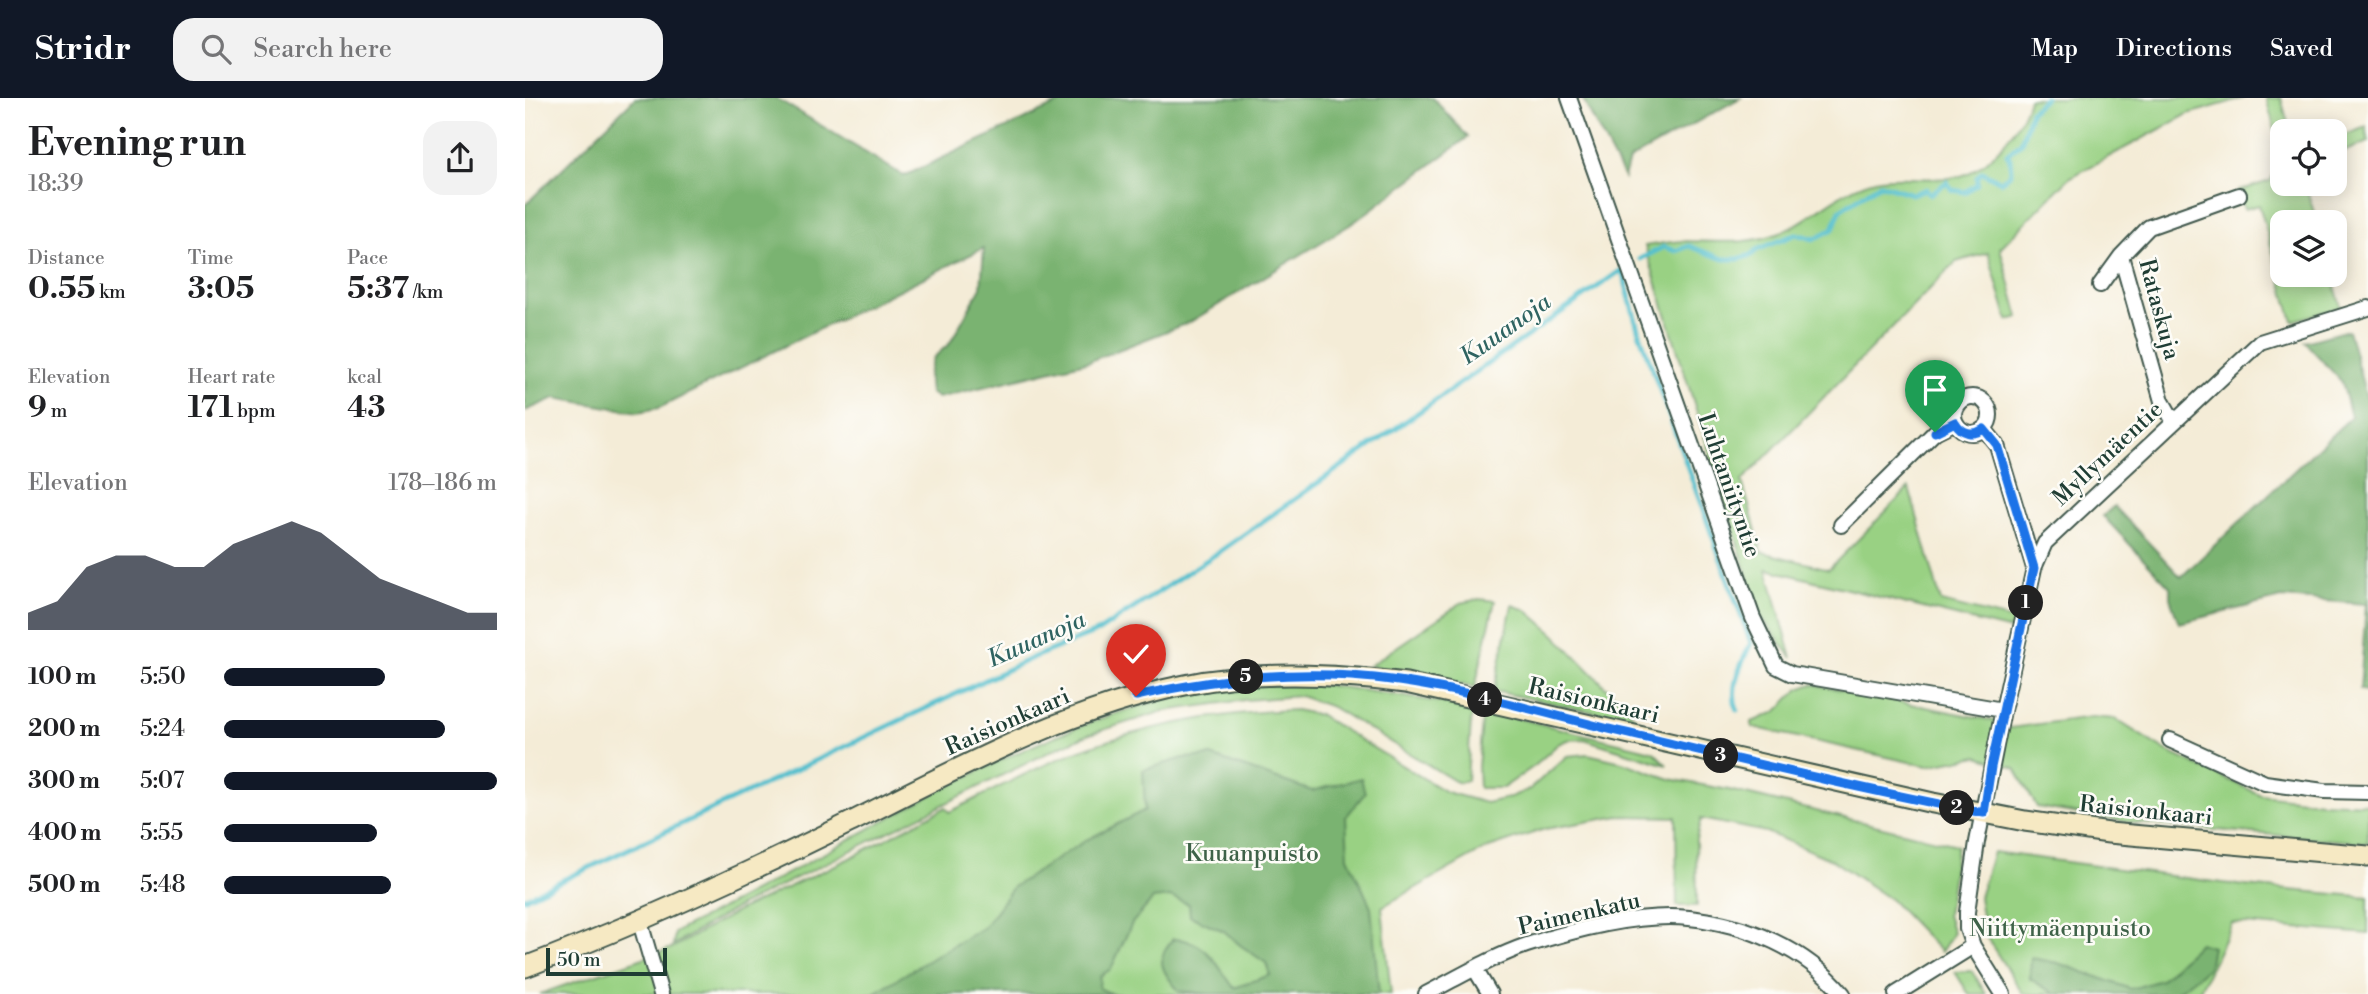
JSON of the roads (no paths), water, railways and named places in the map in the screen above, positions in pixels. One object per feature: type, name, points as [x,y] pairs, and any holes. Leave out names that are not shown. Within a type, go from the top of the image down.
[{"type":"main road","name":"Raisionkaari","points":[[525,967],[640,922],[736,879],[983,758],[1091,711],[1136,696],[1188,684],[1252,676],[1352,676],[1406,683],[1984,813],[2109,833],[2368,856]]},
{"type":"street","name":"Luhtaniityntie","points":[[1569,98],[1753,618],[1776,666],[1792,674],[2003,710]]},
{"type":"street","name":"Rataskuja","points":[[2174,422],[2162,401],[2121,256],[2149,227],[2239,195]]},
{"type":"street","points":[[2101,285],[2121,256]]},
{"type":"street","name":"Myllymäentie","points":[[1973,946],[1967,929],[1967,912],[1984,813],[2034,568],[2045,543],[2260,342],[2368,308]]},
{"type":"street","points":[[1976,397],[1986,403],[1991,414],[1984,429],[1973,434],[1962,431],[1955,422],[1955,411],[1960,401],[1976,397]]},
{"type":"street","points":[[1841,526],[1935,432],[1955,422]]},
{"type":"street","points":[[1984,429],[1997,445],[2034,568]]},
{"type":"street","points":[[2169,740],[2265,783],[2324,791],[2368,792]]},
{"type":"street","name":"Paimenkatu","points":[[1426,994],[1526,946],[1632,920],[1688,918],[1722,924],[1781,944],[1830,978],[1843,994]]},
{"type":"street","points":[[640,922],[661,994]]},
{"type":"street","points":[[1896,994],[1973,946],[2003,994]]},
{"type":"street","points":[[1475,969],[1490,994]]},
{"type":"waterway","name":"Kuuanoja","points":[[1640,259],[1664,247],[1676,251],[1689,246],[1723,259],[1738,259],[1796,234],[1814,239],[1833,229],[1840,210],[1880,184],[1912,194],[1926,189],[1930,194],[1947,182],[1952,190],[1965,192],[1977,184],[1977,177],[1982,172],[2001,182],[2011,173],[2007,154],[2021,143],[2031,111],[2045,98]]},
{"type":"waterway","name":"Kuuanoja","points":[[525,898],[1034,657],[1099,631],[1222,550],[1623,269]]},
{"type":"waterway","points":[[1622,270],[1638,329],[1751,643],[1735,684],[1737,710]]},
{"type":"park label","name":"Kuuanpuisto","points":[[1252,853]]},
{"type":"park label","name":"Niittymäenpuisto","points":[[2060,928]]}]
